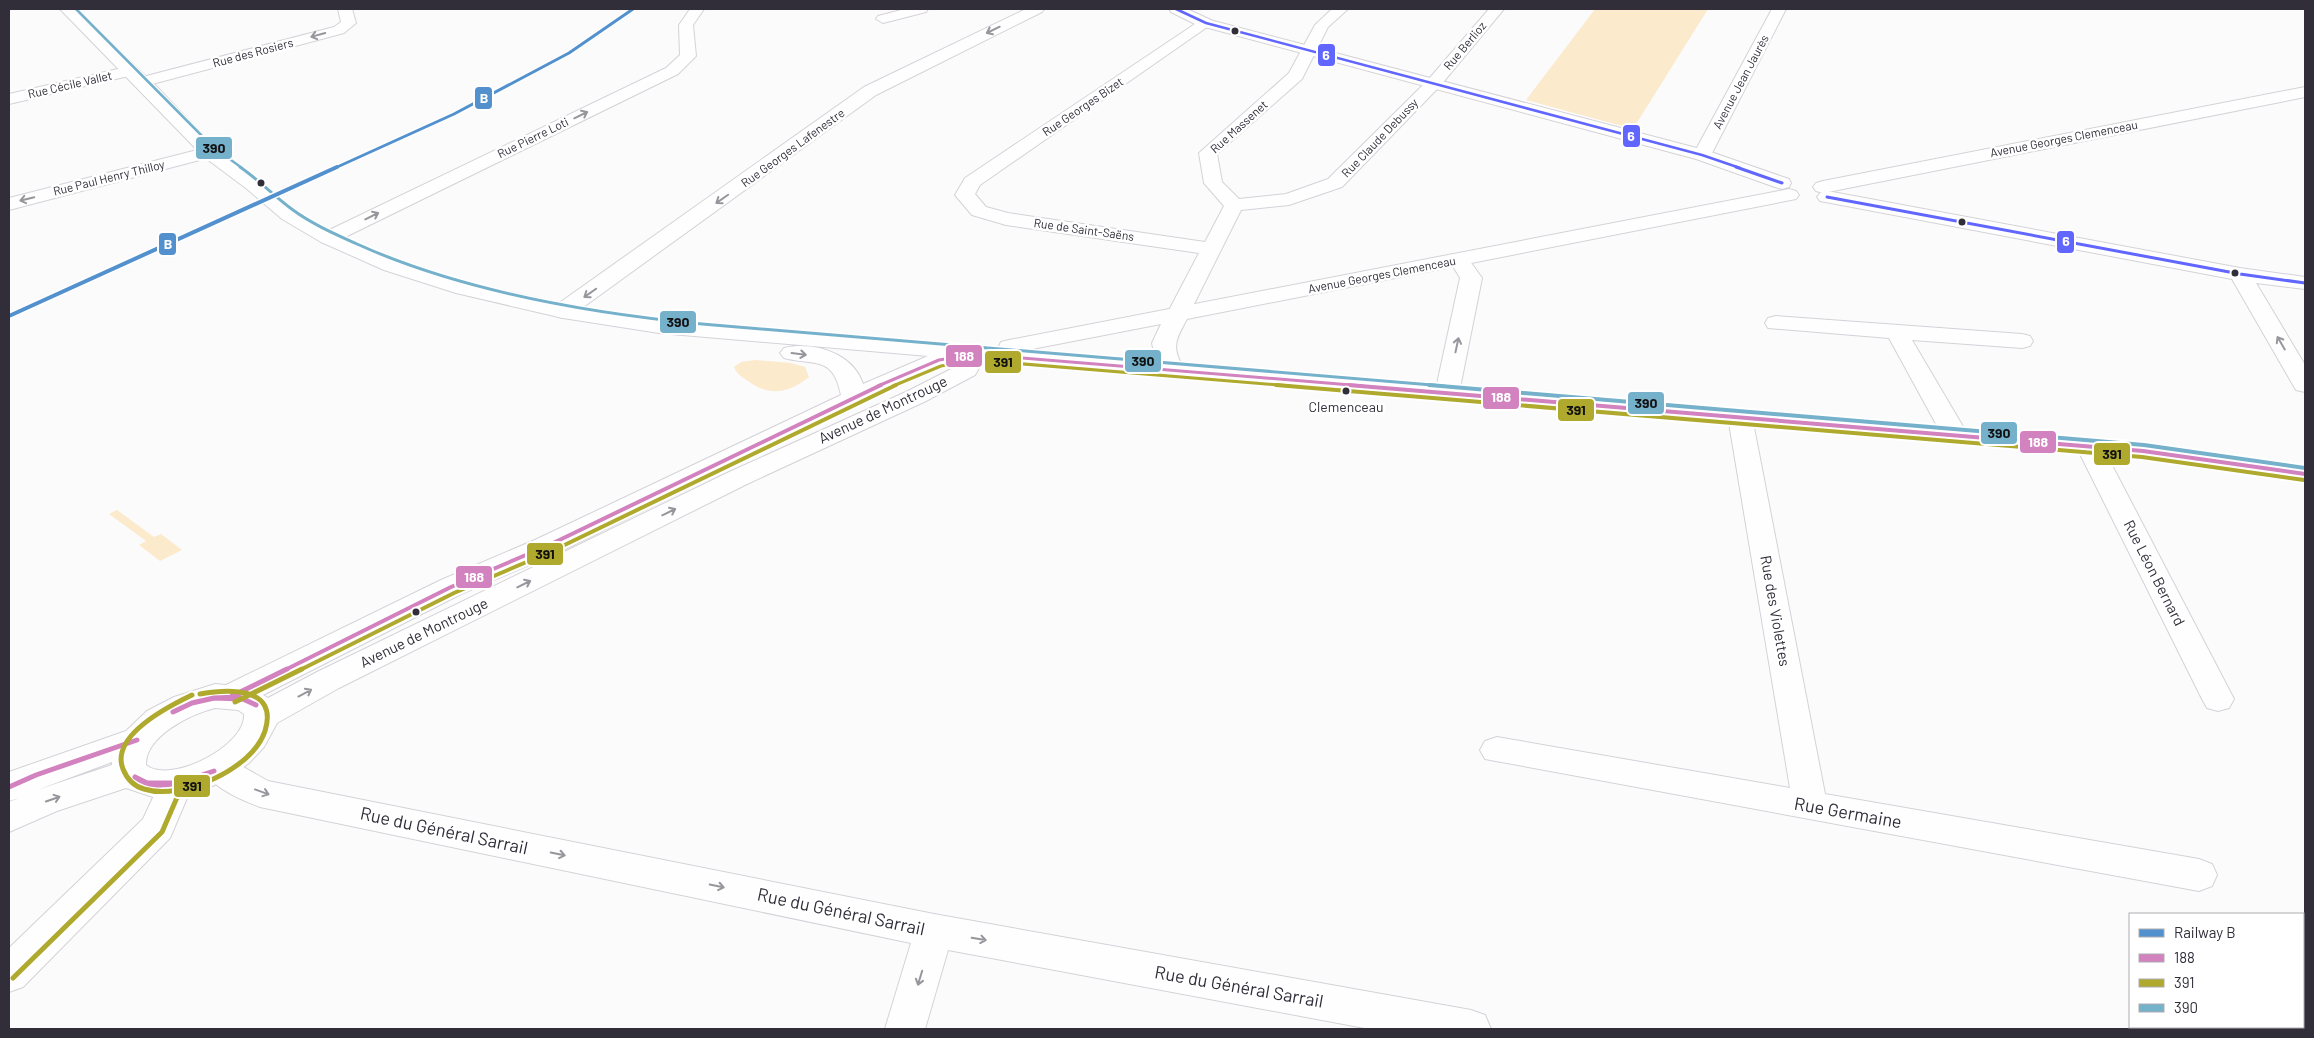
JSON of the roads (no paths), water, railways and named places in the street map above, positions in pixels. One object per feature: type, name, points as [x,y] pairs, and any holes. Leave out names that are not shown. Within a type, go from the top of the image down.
[{"type":"street","points":[[67,9],[209,152],[254,185],[289,215],[328,238],[392,266],[429,278],[563,311],[659,326],[701,330],[2143,450],[2305,474]]},
{"type":"street","name":"Rue des Rosiers","points":[[136,77],[339,30],[349,23],[345,9]]},
{"type":"street","name":"Rue Pierre Loti","points":[[328,238],[672,71],[688,56],[686,25],[697,9]]},
{"type":"street","points":[[883,19],[921,9]]},
{"type":"street","name":"Rue Georges Lafenestre","points":[[563,311],[870,91],[1037,9]]},
{"type":"street","points":[[1176,9],[1206,23],[1702,155],[1805,190],[2240,274],[2305,283]]},
{"type":"street","points":[[1308,50],[1322,25],[1341,9]]},
{"type":"street","name":"Rue Berlioz","points":[[1434,83],[1497,9]]},
{"type":"street","name":"Avenue Jean Jaurès","points":[[1702,155],[1779,9]]},
{"type":"street","name":"Rue Georges Bizet","points":[[965,195],[972,182],[1206,23]]},
{"type":"street","name":"Rue Massenet","points":[[1234,205],[1213,183],[1208,153],[1296,76],[1308,50]]},
{"type":"street","name":"Rue Cécile Vallet","points":[[9,99],[136,77]]},
{"type":"street","name":"Rue Claude Debussy","points":[[1234,205],[1289,199],[1336,183],[1434,83]]},
{"type":"street","name":"Avenue Georges Clemenceau","points":[[975,354],[1460,261],[1805,190],[2305,92]]},
{"type":"street","name":"Rue Paul Henry Thilloy","points":[[9,204],[209,152]]},
{"type":"street","name":"Rue de Saint-Saëns","points":[[965,195],[979,212],[1006,219],[1212,248]]},
{"type":"street","points":[[1173,370],[1162,352],[1162,344],[1234,205]]},
{"type":"street","points":[[1447,393],[1471,278],[1460,261]]},
{"type":"street","points":[[2240,274],[2305,385]]},
{"type":"street","points":[[1776,322],[2022,341]]},
{"type":"street","points":[[701,330],[750,348],[821,357],[839,364],[847,374],[854,397]]},
{"type":"street","points":[[1896,331],[1955,435]]},
{"type":"street","name":"Avenue de Montrouge","points":[[232,696],[451,587],[547,546],[854,397],[939,360],[975,354]]},
{"type":"street","name":"Avenue de Montrouge","points":[[262,716],[328,680],[736,479],[917,396],[967,370],[975,354]]},
{"type":"street","name":"Rue des Violettes","points":[[1740,417],[1810,806]]},
{"type":"street","name":"Rue Léon Bernard","points":[[2089,446],[2218,699]]},
{"type":"street","points":[[215,696],[232,696],[247,698],[257,706],[262,716],[259,728],[251,742],[237,756],[219,768],[198,778],[176,784],[156,785],[140,781],[130,773],[127,763],[130,752],[138,740],[158,720],[176,709],[215,696]]},
{"type":"street","points":[[9,787],[36,775],[138,740]]},
{"type":"street","name":"Rue Germaine","points":[[1497,750],[2199,875]]},
{"type":"street","name":"Rue du Général Sarrail","points":[[219,768],[260,793],[934,931],[1471,1029]]},
{"type":"street","points":[[9,818],[45,802],[130,773]]},
{"type":"street","points":[[9,974],[157,828],[176,784]]},
{"type":"street","points":[[905,1029],[934,931]]},
{"type":"rail line","name":"B","points":[[9,316],[454,114],[569,53],[633,9]]},
{"type":"place","name":"Clemenceau","points":[[1346,391]]}]
